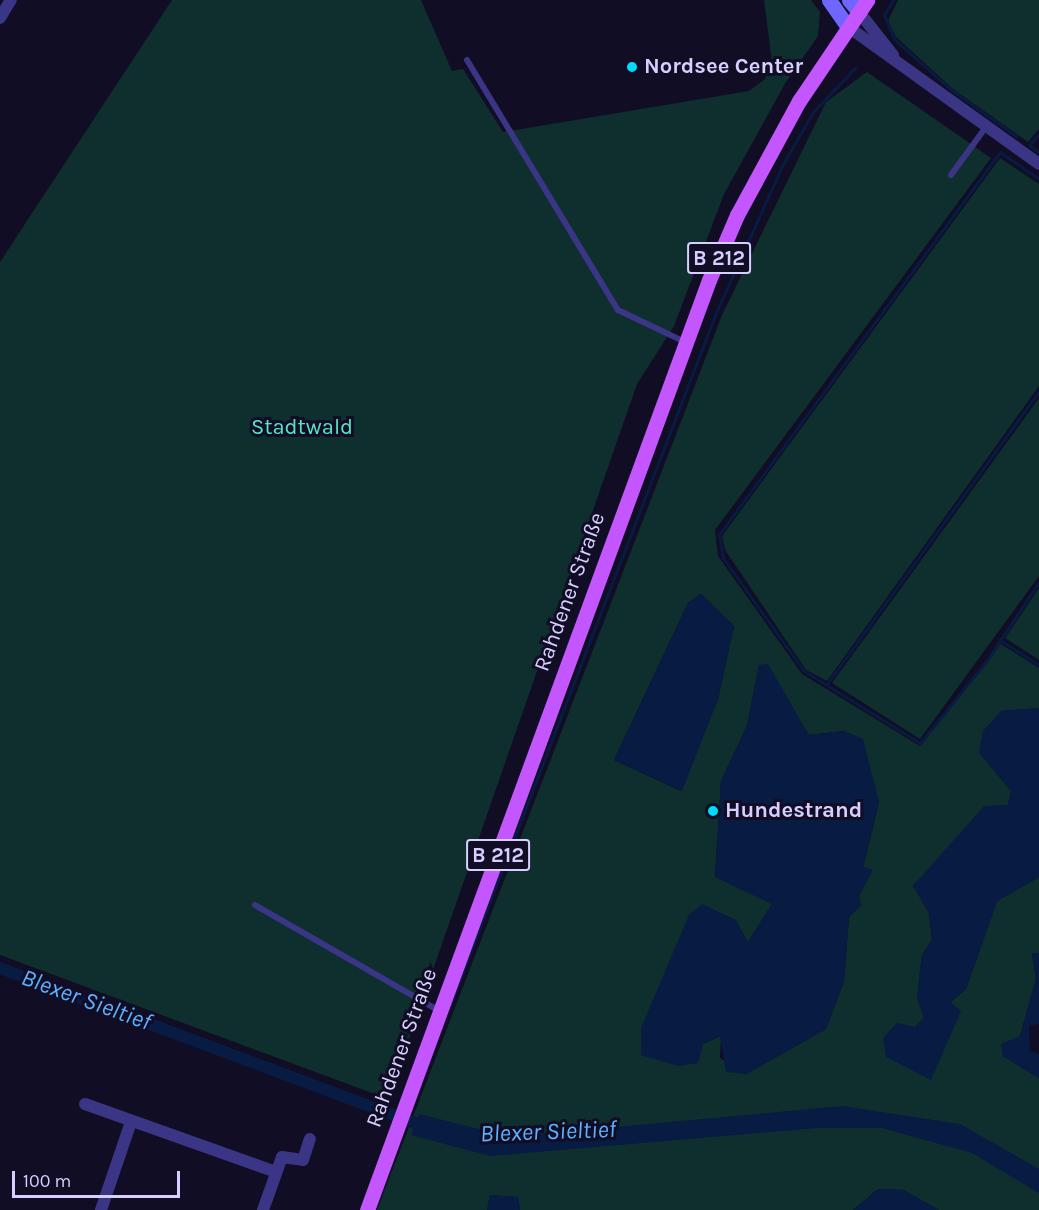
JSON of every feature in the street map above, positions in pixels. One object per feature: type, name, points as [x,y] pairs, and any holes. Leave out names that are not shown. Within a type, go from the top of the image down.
[{"type":"main road","name":"Rahdener Straße","points":[[367,1210],[685,342],[742,205],[858,4]]},
{"type":"street","points":[[0,18],[11,0]]},
{"type":"street","points":[[829,0],[847,26],[1039,164]]},
{"type":"street","points":[[858,4],[897,61]]},
{"type":"street","points":[[86,1104],[276,1172]]},
{"type":"street","points":[[101,1210],[131,1122]]},
{"type":"street","points":[[263,1210],[282,1157],[303,1160],[310,1139]]},
{"type":"lane","points":[[467,60],[618,310],[685,342]]},
{"type":"lane","points":[[951,175],[986,127]]},
{"type":"lane","points":[[255,905],[440,1012]]},
{"type":"green space","name":"Stadtwald","points":[[172,0],[421,0],[452,71],[463,69],[503,132],[749,91],[765,79],[772,62],[764,0],[811,0],[820,12],[818,36],[786,82],[724,194],[674,326],[637,384],[388,1099],[0,955],[0,262]]},
{"type":"green space","points":[[898,0],[1039,0],[1039,129],[1028,142],[953,89],[896,37],[888,21]]},
{"type":"green space","points":[[867,72],[991,158],[715,530],[718,556],[802,674],[920,746],[1001,644],[1039,668],[1039,708],[1001,711],[979,752],[1011,791],[1008,805],[913,885],[929,913],[932,940],[922,955],[917,997],[924,1018],[886,1057],[966,989],[997,901],[1039,877],[1039,953],[1032,954],[1036,979],[1020,1036],[1003,1056],[1039,1078],[1039,1210],[939,1210],[903,1190],[878,1189],[853,1210],[520,1210],[518,1197],[490,1195],[487,1210],[377,1210],[722,315],[826,102]],"holes":[[[701,594],[734,626],[718,699],[681,791],[614,760],[688,603]],[[759,665],[809,735],[844,731],[879,802],[863,868],[872,870],[859,896],[861,905],[849,917],[844,981],[826,1029],[746,1074],[720,1058],[721,1036],[703,1044],[748,942],[772,904],[715,876],[721,781],[747,726]]]},
{"type":"green space","points":[[1000,158],[1039,184],[1039,386],[827,681],[806,670],[725,550],[722,536]]},
{"type":"green space","points":[[1039,398],[1039,576],[920,739],[832,683]]},
{"type":"green space","points":[[1039,588],[1039,660],[1005,638]]},
{"type":"water","points":[[701,594],[734,626],[718,699],[682,791],[614,760],[688,603]]},
{"type":"water","points":[[768,664],[809,735],[844,731],[863,739],[879,802],[863,867],[873,870],[859,896],[861,905],[849,917],[844,981],[826,1029],[746,1074],[726,1072],[720,1036],[703,1044],[698,1063],[678,1066],[641,1055],[641,1028],[689,915],[702,904],[736,920],[748,942],[772,904],[715,877],[721,781],[747,726],[759,665]]},
{"type":"water","points":[[1039,708],[1039,877],[997,901],[966,989],[950,1002],[961,1011],[931,1080],[886,1057],[883,1038],[897,1023],[916,1027],[924,1018],[917,997],[922,955],[932,940],[929,913],[913,886],[984,806],[1008,805],[1011,791],[979,752],[983,731],[1001,711]]},
{"type":"water","points":[[1032,953],[1039,953],[1039,1024],[1029,1026],[1030,1051],[1039,1054],[1039,1078],[1003,1056],[1001,1044],[1020,1036],[1036,979]]},
{"type":"water","points":[[842,1106],[960,1124],[1039,1169],[1039,1193],[972,1153],[882,1128],[816,1128],[490,1156],[411,1135],[419,1114],[510,1137]]},
{"type":"water","points":[[878,1189],[903,1190],[939,1210],[853,1210]]},
{"type":"water","points":[[490,1195],[518,1197],[520,1210],[487,1210]]},
{"type":"waterway","points":[[893,0],[884,15],[894,39],[954,92],[1016,136]]},
{"type":"waterway","points":[[450,1005],[715,315],[783,164],[813,112],[855,68]]},
{"type":"waterway","points":[[1039,134],[1029,145],[1039,152]]},
{"type":"waterway","points":[[1039,179],[1000,152],[719,535],[723,558],[804,671],[920,743],[987,660],[1039,582]]},
{"type":"waterway","points":[[827,684],[1039,391]]},
{"type":"waterway","points":[[1000,640],[1039,665]]},
{"type":"waterway","name":"Blexer Sieltief","points":[[0,968],[429,1128]]},
{"type":"place","name":"Nordsee Center","points":[[632,67]]},
{"type":"place","name":"Hundestrand","points":[[713,811]]}]
